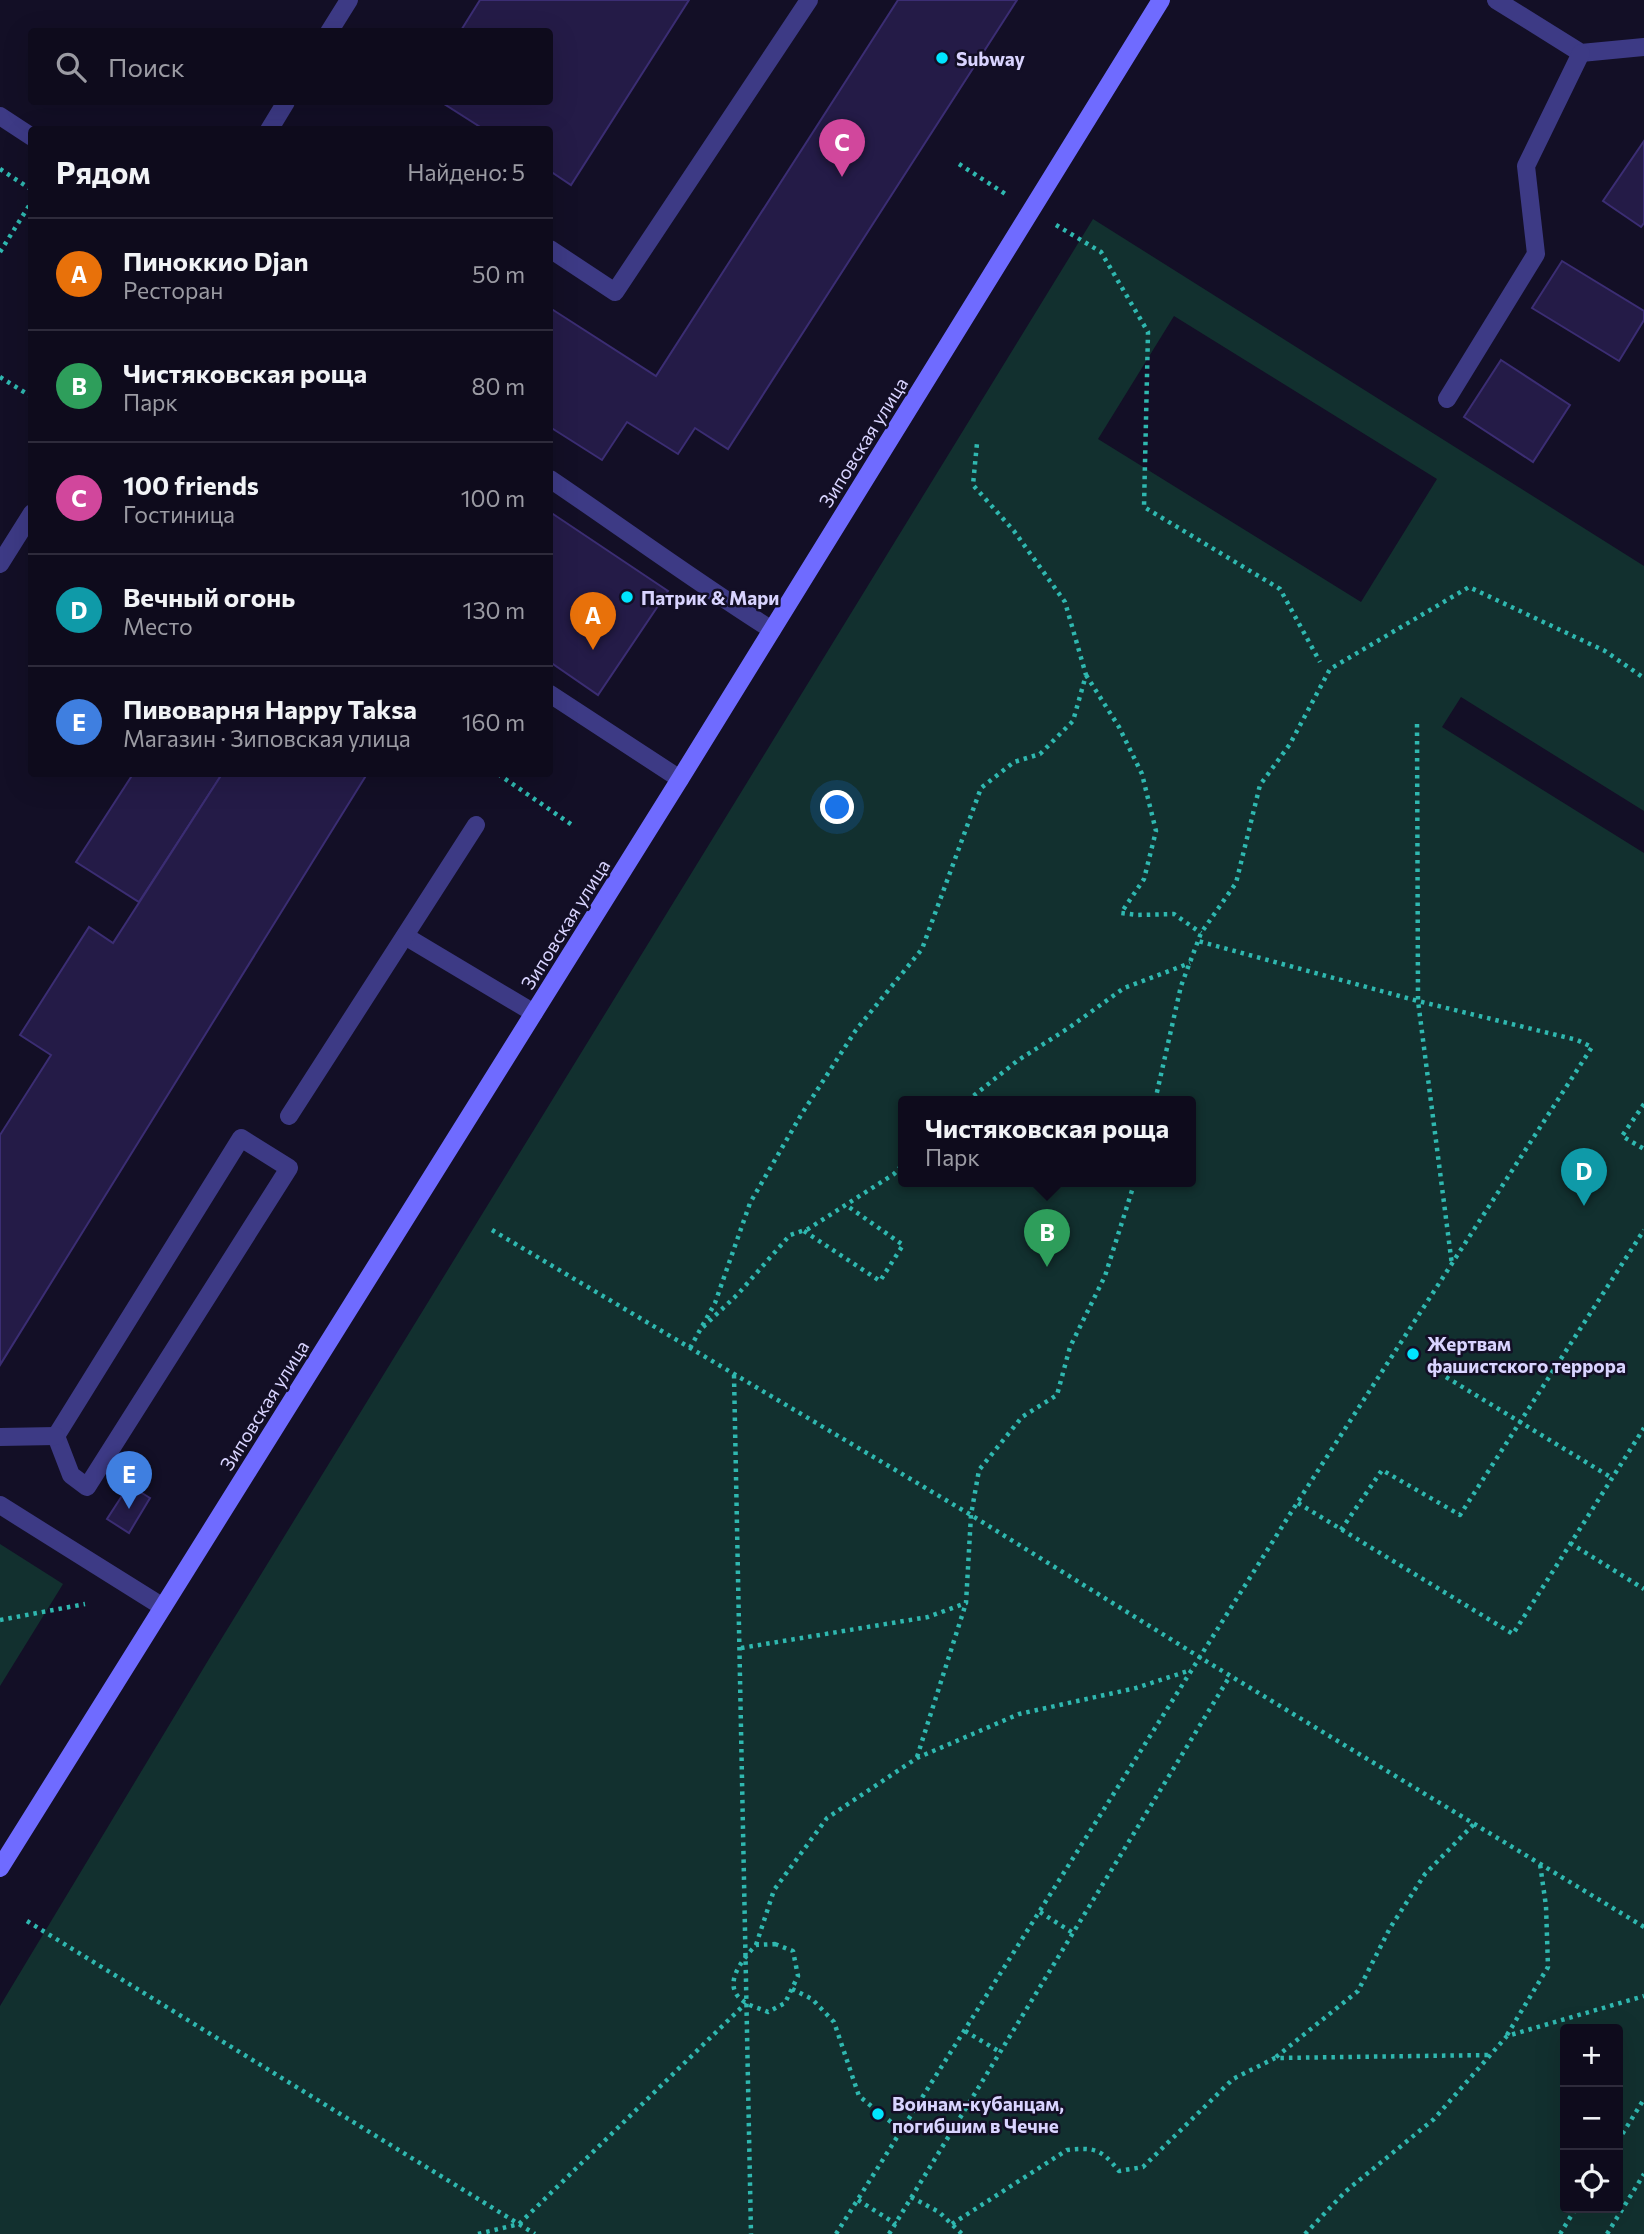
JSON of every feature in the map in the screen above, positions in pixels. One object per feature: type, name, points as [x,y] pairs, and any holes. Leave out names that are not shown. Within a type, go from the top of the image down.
[{"type":"street","name":"Зиповская улица","points":[[0,1868],[680,779],[1161,0]]},
{"type":"lane","points":[[332,28],[349,0]]},
{"type":"lane","points":[[553,251],[615,292],[809,0]]},
{"type":"lane","points":[[1496,0],[1581,53],[1644,47]]},
{"type":"lane","points":[[1447,399],[1536,254],[1526,166],[1581,53]]},
{"type":"lane","points":[[271,126],[284,105]]},
{"type":"lane","points":[[0,116],[28,134]]},
{"type":"lane","points":[[553,481],[706,588],[772,630]]},
{"type":"lane","points":[[0,564],[28,519]]},
{"type":"lane","points":[[553,696],[680,779]]},
{"type":"lane","points":[[289,1116],[476,825]]},
{"type":"lane","points":[[405,936],[534,1013]]},
{"type":"lane","points":[[241,1138],[289,1168],[87,1487],[71,1475],[56,1436],[241,1138]]},
{"type":"lane","points":[[0,1437],[56,1436]]},
{"type":"lane","points":[[0,1505],[163,1607]]},
{"type":"path","points":[[0,169],[28,187]]},
{"type":"path","points":[[0,252],[28,207]]},
{"type":"path","points":[[1101,252],[1148,332],[1144,507],[1280,589],[1320,662]]},
{"type":"path","points":[[0,377],[28,394]]},
{"type":"path","points":[[977,443],[973,485],[1014,531],[1065,602],[1087,675],[1119,727],[1142,774],[1156,831],[1144,879],[1121,913],[1174,914],[1201,933]]},
{"type":"path","points":[[1156,1096],[1181,986],[1201,933],[1236,883],[1261,785],[1290,744],[1330,669],[1469,587],[1605,651],[1644,678]]},
{"type":"path","points":[[690,1348],[715,1303],[750,1203],[801,1115],[856,1030],[922,949],[981,788],[1014,762],[1040,754],[1073,721],[1087,675]]},
{"type":"path","points":[[1417,724],[1418,1001],[1452,1266]]},
{"type":"path","points":[[503,777],[575,827]]},
{"type":"path","points":[[836,2234],[1297,1503],[1592,1047],[1577,1040],[1418,1001],[1198,941]]},
{"type":"path","points":[[973,1096],[1017,1061],[1124,988],[1190,963]]},
{"type":"path","points":[[1644,1104],[1622,1136],[1644,1149]]},
{"type":"path","points":[[700,1329],[738,1294],[790,1235],[803,1231],[846,1205],[898,1170]]},
{"type":"path","points":[[917,1758],[966,1603],[971,1516],[979,1470],[1022,1418],[1057,1395],[1070,1348],[1105,1276],[1133,1187]]},
{"type":"path","points":[[803,1231],[880,1281],[903,1245],[846,1205]]},
{"type":"path","points":[[492,1230],[971,1516],[1644,1927]]},
{"type":"path","points":[[1341,1530],[1382,1470],[1460,1515],[1644,1230]]},
{"type":"path","points":[[734,1374],[751,2234]]},
{"type":"path","points":[[1446,1377],[1612,1478]]},
{"type":"path","points":[[1297,1503],[1513,1634],[1644,1428]]},
{"type":"path","points":[[1570,1543],[1644,1589]]},
{"type":"path","points":[[741,1648],[928,1616],[966,1603]]},
{"type":"path","points":[[0,1620],[85,1604]]},
{"type":"path","points":[[756,1945],[775,1944],[793,1951],[798,1976],[785,2003],[768,2012],[746,2003],[737,1995],[733,1979],[741,1961],[756,1945],[774,1890],[827,1818],[917,1758],[1019,1714],[1136,1688],[1193,1670]]},
{"type":"path","points":[[889,2234],[1230,1676]]},
{"type":"path","points":[[952,2224],[1067,2150],[1089,2147],[1106,2155],[1119,2171],[1143,2168],[1233,2079],[1275,2058],[1358,1990],[1390,1928],[1425,1874],[1474,1824]]},
{"type":"path","points":[[1305,2234],[1346,2191],[1434,2119],[1507,2036],[1548,1967],[1546,1906],[1540,1864]]},
{"type":"path","points":[[1040,1912],[1073,1933]]},
{"type":"path","points":[[27,1921],[536,2234]]},
{"type":"path","points":[[792,1989],[812,1998],[834,2022],[859,2096],[902,2131]]},
{"type":"path","points":[[1507,2036],[1644,1996]]},
{"type":"path","points":[[478,2234],[519,2224],[746,2003]]},
{"type":"path","points":[[965,2031],[1000,2052]]},
{"type":"path","points":[[1275,2058],[1490,2055]]},
{"type":"path","points":[[1623,2133],[1644,2099]]},
{"type":"path","points":[[1607,2234],[1644,2174]]},
{"type":"path","points":[[911,2197],[939,2212],[962,2234]]},
{"type":"path","points":[[858,2200],[895,2224]]},
{"type":"path","points":[[1560,2234],[1573,2213]]},
{"type":"green space","points":[[1093,219],[1644,566],[1644,811],[1461,697],[1442,727],[1644,853],[1644,2234],[0,2234],[0,2006],[209,1659]],"holes":[[[1174,316],[1437,479],[1361,602],[1098,439]]]},
{"type":"green space","points":[[0,1544],[63,1584],[0,1686]]},
{"type":"building","points":[[480,0],[689,0],[571,185],[553,173],[553,126],[479,126],[446,105],[553,105],[553,28],[462,28]]},
{"type":"building","points":[[898,0],[1017,0],[728,449],[695,428],[678,454],[627,422],[602,460],[553,429],[553,310],[656,376]]},
{"type":"building","points":[[1644,141],[1644,223],[1641,227],[1603,201]]},
{"type":"building","points":[[1562,261],[1644,311],[1644,320],[1619,361],[1532,308]]},
{"type":"building","points":[[1501,360],[1570,405],[1533,462],[1464,417]]},
{"type":"building","points":[[553,514],[668,591],[598,695],[553,664]]},
{"type":"building","points":[[131,777],[220,777],[139,902],[76,862]]},
{"type":"building","points":[[220,777],[365,777],[0,1365],[0,1135],[51,1055],[20,1035],[89,927],[113,943]]},
{"type":"building","points":[[129,1485],[150,1498],[129,1533],[107,1519]]},
{"type":"place","name":"Subway","points":[[942,58]]},
{"type":"place","name":"100 friends","points":[[842,177]]},
{"type":"place","name":"Патрик & Мари","points":[[627,597]]},
{"type":"place","name":"Пиноккио Djan","points":[[593,650]]},
{"type":"place","name":"Вечный огонь","points":[[1584,1206]]},
{"type":"place","name":"Чистяковская роща","points":[[1047,1267]]},
{"type":"place","name":"Жертвам фашистского террора","points":[[1413,1354]]},
{"type":"place","name":"Пивоварня Happy Taksa","points":[[129,1509]]},
{"type":"place","name":"Воинам-кубанцам, погибшим в Чечне","points":[[878,2114]]}]
